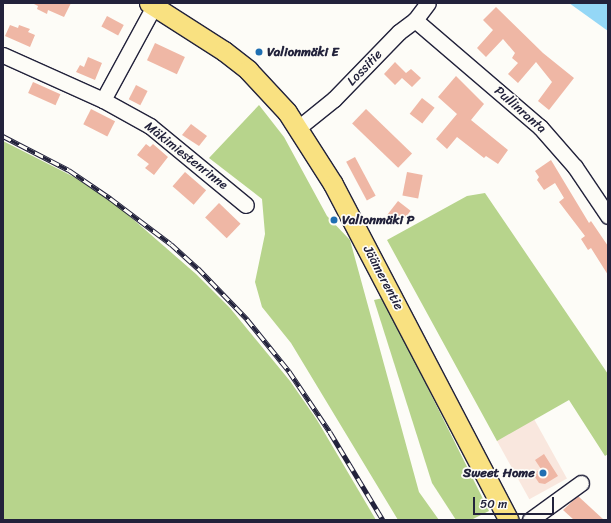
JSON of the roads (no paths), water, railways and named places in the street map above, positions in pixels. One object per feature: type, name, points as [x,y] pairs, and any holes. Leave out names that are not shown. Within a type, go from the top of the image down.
[{"type":"main road","name":"Jäämerentie","points":[[151,4],[224,51],[248,70],[287,112],[332,184],[509,520]]},
{"type":"street","name":"Lossitie","points":[[298,128],[334,99],[399,32],[415,20],[428,3]]},
{"type":"street","points":[[103,100],[151,4]]},
{"type":"street","name":"Pullinranta","points":[[415,20],[540,127],[576,167],[608,216]]},
{"type":"street","name":"Mäkimiestenrinne","points":[[3,55],[103,100],[150,126],[246,205]]},
{"type":"street","points":[[530,520],[581,483]]},
{"type":"water","points":[[569,3],[608,3],[608,31]]},
{"type":"railway","points":[[3,136],[69,170],[110,198],[171,244],[198,268],[247,319],[289,371],[330,432],[383,520]]},
{"type":"place","name":"Valionmäki E","points":[[259,52]]},
{"type":"place","name":"Valionmäki P","points":[[334,220]]},
{"type":"place","name":"Sweet Home","points":[[543,473]]}]
